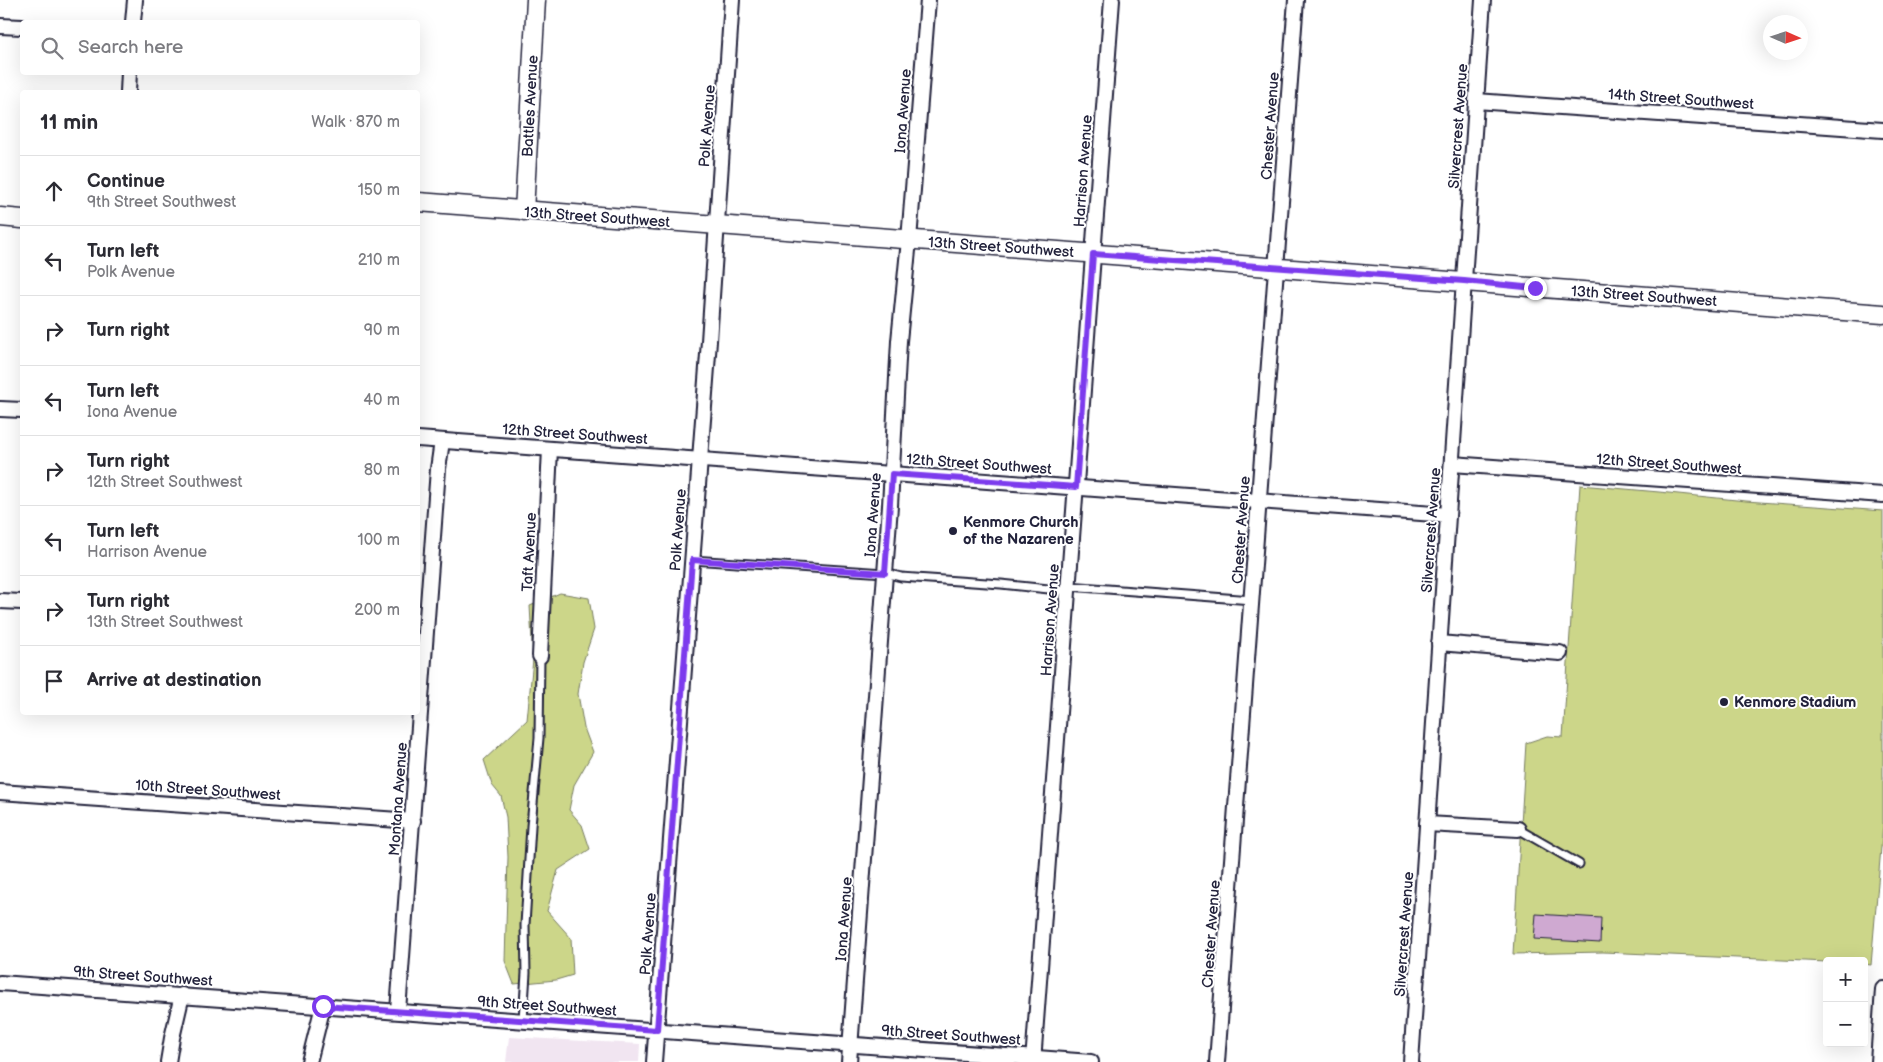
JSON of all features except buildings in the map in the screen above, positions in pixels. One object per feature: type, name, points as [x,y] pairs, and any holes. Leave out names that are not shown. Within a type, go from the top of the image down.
[{"type":"street","points":[[133,20],[135,0]]},
{"type":"street","name":"Battles Avenue","points":[[524,211],[536,0]]},
{"type":"street","name":"Polk Avenue","points":[[654,1062],[709,341],[732,0]]},
{"type":"street","name":"Iona Avenue","points":[[849,1062],[892,474],[899,341],[910,240],[928,0]]},
{"type":"street","name":"Harrison Avenue","points":[[1034,1060],[1112,0]]},
{"type":"street","name":"Chester Avenue","points":[[1217,1062],[1296,0]]},
{"type":"street","name":"Silvercrest Avenue","points":[[1411,1062],[1483,0]]},
{"type":"street","points":[[0,26],[20,27]]},
{"type":"street","points":[[128,90],[129,75]]},
{"type":"street","name":"14th Street Southwest","points":[[1476,101],[1883,130]]},
{"type":"street","name":"13th Street Southwest","points":[[420,202],[1883,314]]},
{"type":"street","points":[[0,217],[20,219]]},
{"type":"street","points":[[0,408],[20,410]]},
{"type":"street","name":"12th Street Southwest","points":[[420,439],[1448,515]]},
{"type":"street","name":"Montana Avenue","points":[[420,672],[422,630],[442,441]]},
{"type":"street","name":"Taft Avenue","points":[[540,656],[550,449]]},
{"type":"street","name":"12th Street Southwest","points":[[1452,464],[1883,496]]},
{"type":"street","points":[[0,601],[20,602]]},
{"type":"street","points":[[1440,644],[1560,653]]},
{"type":"street","name":"Montana Avenue","points":[[398,1011],[413,821],[418,715]]},
{"type":"street","name":"10th Street Southwest","points":[[0,792],[413,821]]},
{"type":"street","points":[[1428,824],[1518,829]]},
{"type":"street","name":"9th Street Southwest","points":[[0,983],[851,1044],[1034,1060],[1092,1062]]},
{"type":"street","points":[[1878,1062],[1883,989]]},
{"type":"street","points":[[168,1062],[182,995]]},
{"type":"street","points":[[309,1062],[323,1006]]},
{"type":"lane","points":[[692,560],[885,573],[901,577],[1068,589],[1252,600]]},
{"type":"lane","points":[[522,1020],[526,973],[525,926],[538,738],[540,656]]},
{"type":"lane","points":[[1518,829],[1579,864]]},
{"type":"shaded area","points":[[509,1037],[640,1044],[639,1062],[506,1062]]},
{"type":"green space","name":"Kenmore Stadium","points":[[1580,485],[1746,501],[1883,511],[1883,824],[1871,965],[1868,965],[1868,957],[1823,957],[1823,962],[1603,952],[1513,954],[1526,743],[1547,736],[1563,737]]},
{"type":"green space","points":[[560,593],[589,598],[594,629],[583,662],[578,694],[584,728],[593,752],[574,785],[569,810],[582,825],[590,849],[558,870],[547,911],[571,938],[573,975],[556,980],[514,984],[505,961],[508,857],[506,817],[501,796],[492,785],[484,760],[527,720],[533,659],[530,606]]},
{"type":"place","name":"Kenmore Church of the Nazarene","points":[[953,531]]},
{"type":"place","name":"Kenmore Stadium","points":[[1724,702]]},
{"type":"route","points":[[323,1006],[657,1030],[692,560],[885,573],[892,474],[1076,487],[1093,254],[1464,281],[1535,288]]}]
